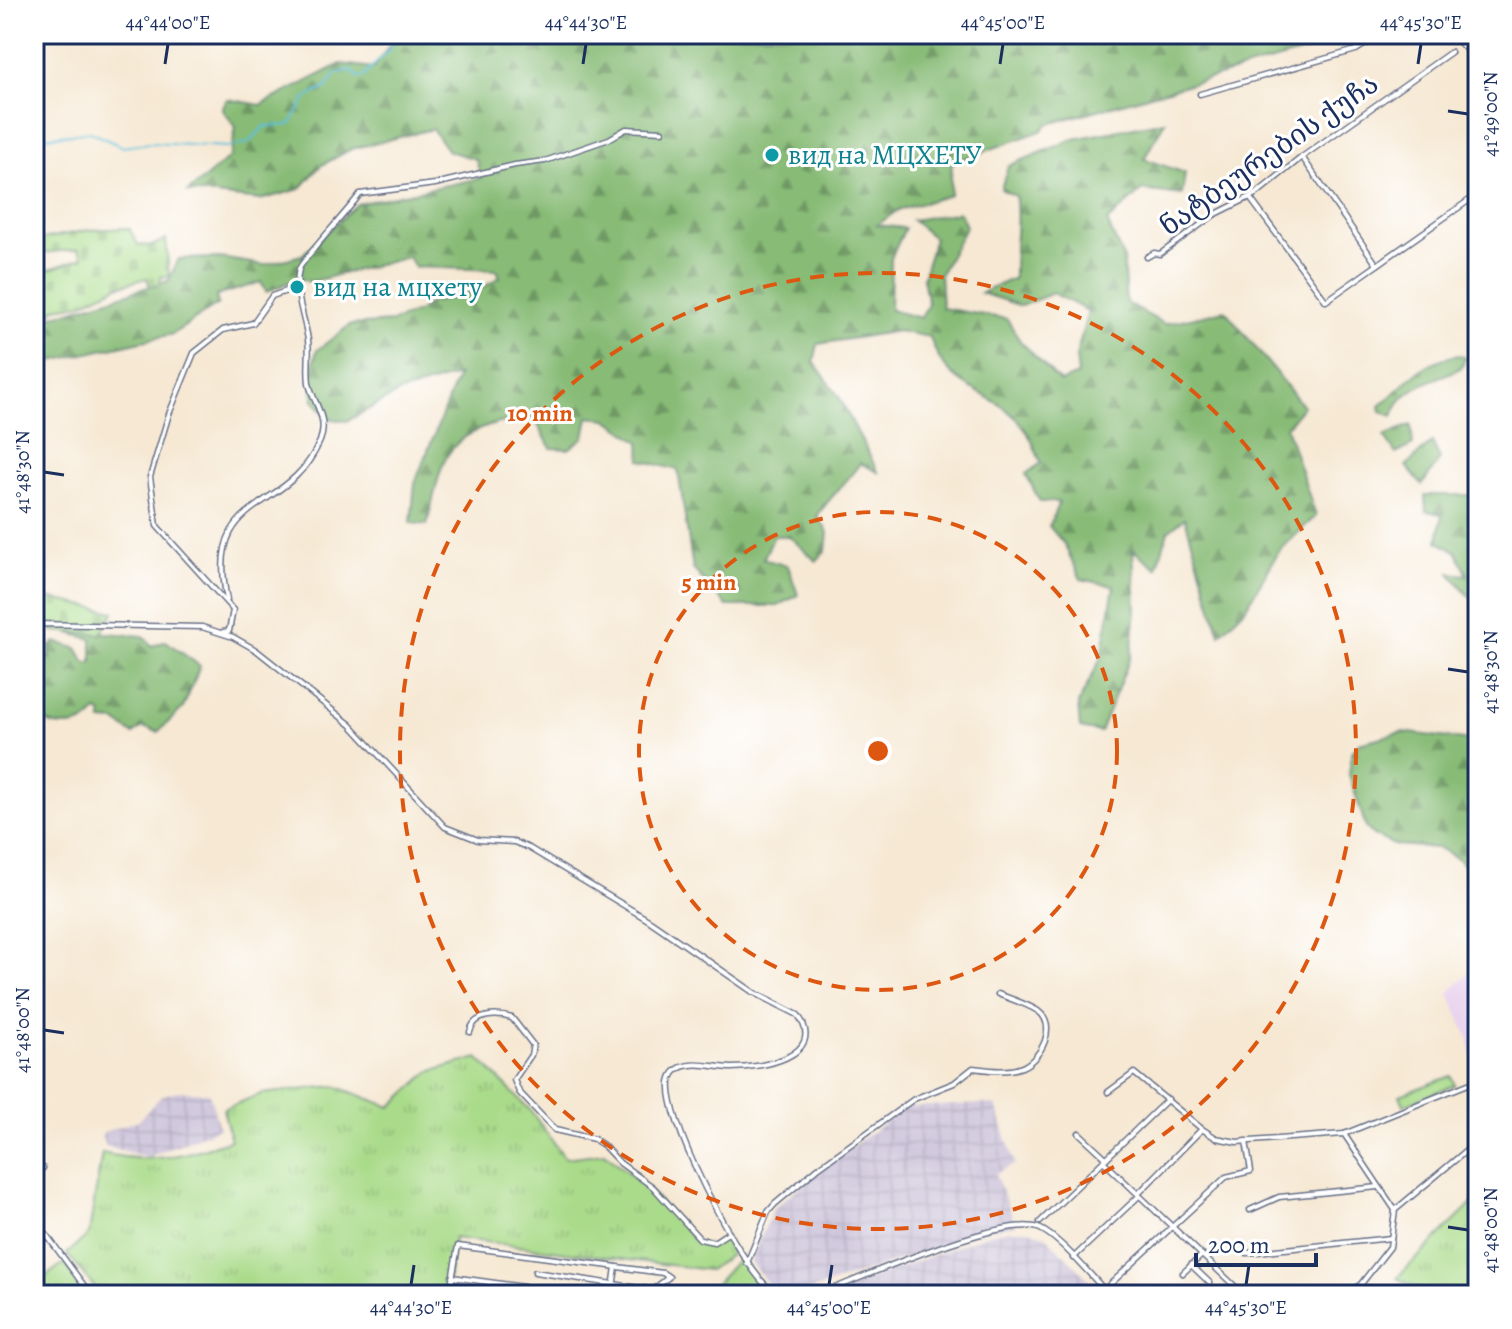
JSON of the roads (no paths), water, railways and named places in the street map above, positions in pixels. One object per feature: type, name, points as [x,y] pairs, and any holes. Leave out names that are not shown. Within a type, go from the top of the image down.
[{"type":"street","points":[[1200,94],[1356,50],[1382,34]]},
{"type":"street","points":[[1452,34],[1478,63]]},
{"type":"street","name":"ნატბეურების ქუჩა","points":[[1147,257],[1160,254],[1214,215],[1250,198],[1302,157],[1451,52]]},
{"type":"street","points":[[227,600],[221,566],[233,524],[282,490],[301,471],[322,437],[321,413],[309,380],[308,339],[298,287],[302,262],[325,240],[360,194],[435,184],[545,161],[609,139],[626,129],[662,131]]},
{"type":"street","points":[[1302,157],[1377,265]]},
{"type":"street","points":[[1250,198],[1326,301],[1478,194]]},
{"type":"street","points":[[222,633],[229,631],[235,615],[227,600],[157,526],[150,477],[169,414],[194,353],[223,330],[253,323],[272,296],[298,287]]},
{"type":"street","points":[[34,624],[202,627],[256,650],[351,725],[445,827],[478,840],[514,842],[529,848],[650,921],[753,992],[800,1017],[805,1037],[803,1045],[790,1057],[737,1068],[692,1065],[676,1070],[671,1079],[670,1096],[728,1233],[747,1263],[770,1289],[787,1295]]},
{"type":"street","points":[[747,1263],[768,1212],[775,1204],[818,1168],[905,1105],[954,1083],[973,1068],[995,1071],[1022,1067],[1033,1060],[1047,1036],[1048,1025],[1041,1012],[998,994]]},
{"type":"street","points":[[470,1032],[473,1022],[481,1017],[512,1018],[533,1045],[514,1080],[530,1105],[555,1130],[594,1139],[603,1145],[620,1163],[653,1187],[700,1239],[714,1242],[728,1233]]},
{"type":"street","points":[[1108,1092],[1134,1073],[1216,1138],[1246,1141],[1344,1134],[1478,1080]]},
{"type":"street","points":[[1040,1222],[1168,1099]]},
{"type":"street","points":[[1073,1258],[1202,1129]]},
{"type":"street","points":[[1079,1133],[1244,1295]]},
{"type":"street","points":[[1344,1134],[1395,1210],[1390,1247],[1361,1284],[1346,1295]]},
{"type":"street","points":[[1104,1290],[1226,1177],[1251,1171],[1246,1141]]},
{"type":"street","points":[[1395,1210],[1478,1141]]},
{"type":"street","points":[[35,1172],[43,1168]]},
{"type":"street","points":[[1250,1210],[1279,1197],[1378,1187]]},
{"type":"street","points":[[34,1218],[91,1295]]},
{"type":"street","points":[[807,1295],[823,1293],[988,1231],[1013,1227],[1037,1228],[1073,1258],[1109,1295]]},
{"type":"street","points":[[1247,1253],[1392,1238]]},
{"type":"street","points":[[468,1295],[451,1292],[457,1247],[461,1246],[663,1273],[669,1277],[646,1295]]},
{"type":"street","points":[[1183,1273],[1202,1255]]},
{"type":"street","points":[[1191,1265],[1210,1283]]},
{"type":"street","points":[[612,1295],[616,1267]]},
{"type":"street","points":[[535,1272],[652,1290]]},
{"type":"street","points":[[452,1277],[582,1295]]},
{"type":"street","points":[[489,1295],[490,1283]]},
{"type":"waterway","points":[[34,138],[90,132],[123,147],[150,143],[228,147],[248,143],[265,126],[290,125],[307,97],[326,88],[335,74],[351,70],[358,77],[363,77],[389,50],[396,34]]},
{"type":"place","name":"вид на МЦХЕТУ","points":[[772,155]]},
{"type":"place","name":"вид на мцхету","points":[[297,287]]}]
